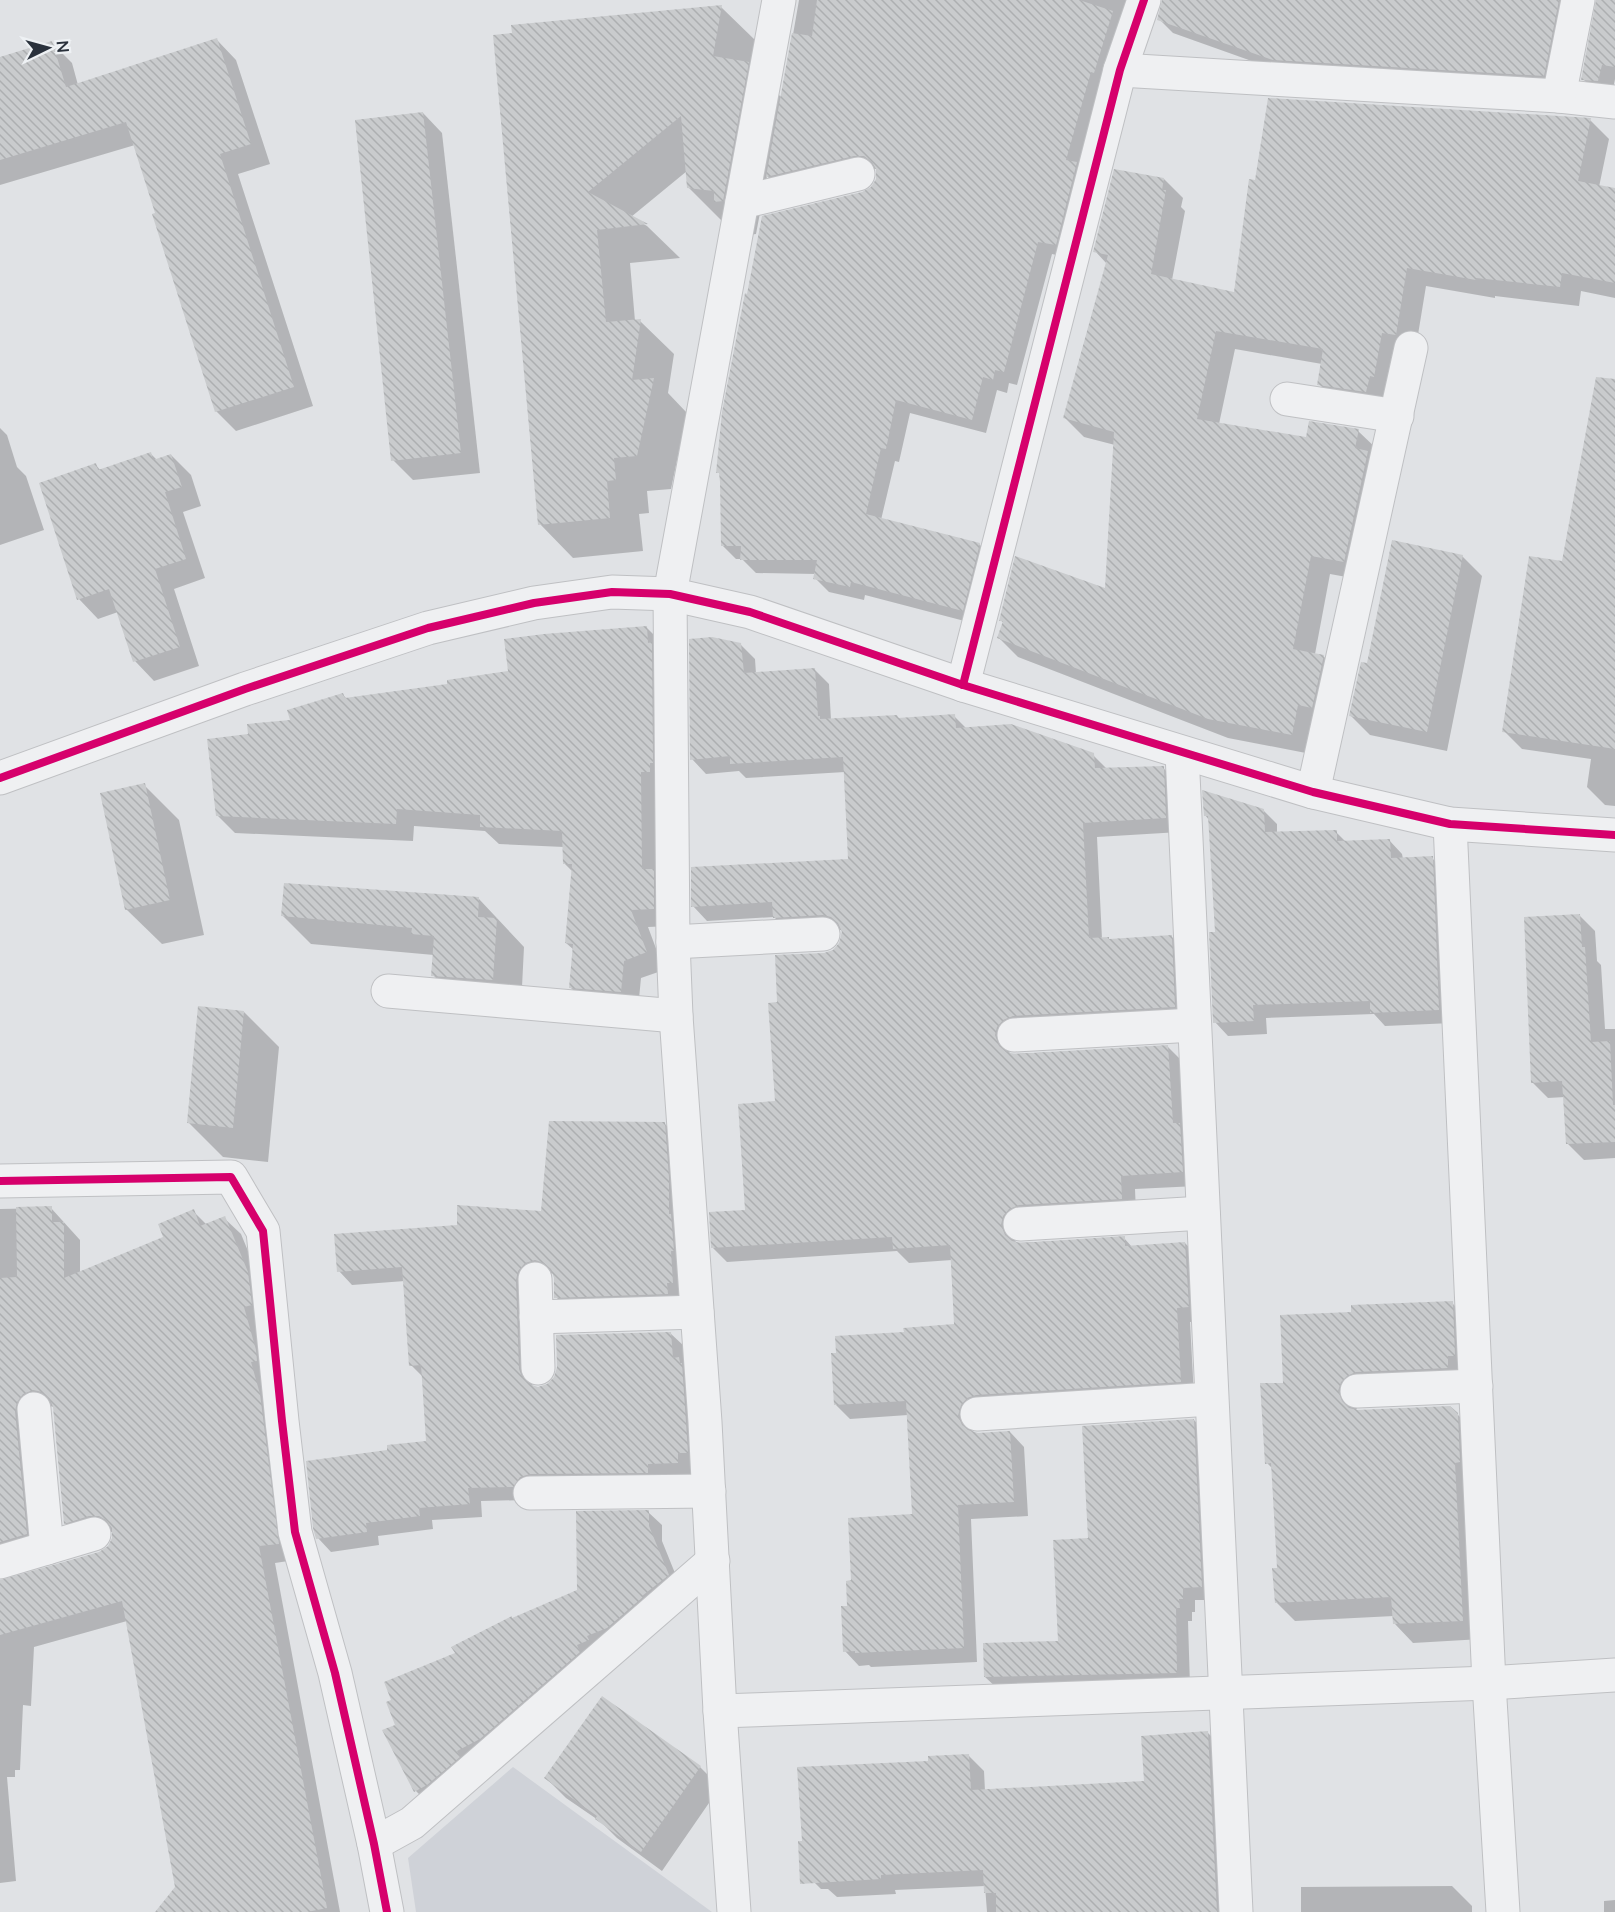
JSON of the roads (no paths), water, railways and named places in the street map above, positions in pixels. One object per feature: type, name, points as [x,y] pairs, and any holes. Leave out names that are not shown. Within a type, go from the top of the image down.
[{"type":"street","points":[[734,1912],[720,1711],[709,1491],[676,1016],[673,942],[670,594],[779,0]]},
{"type":"street","points":[[963,685],[1120,70],[1143,0]]},
{"type":"street","points":[[1559,96],[1578,0]]},
{"type":"street","points":[[1120,70],[1559,96],[1615,102]]},
{"type":"street","points":[[742,202],[858,174]]},
{"type":"street","points":[[1313,792],[1411,348]]},
{"type":"street","points":[[1287,399],[1397,416]]},
{"type":"street","points":[[0,778],[245,689],[428,628],[534,603],[612,592],[670,594],[750,612],[963,685],[1313,792],[1450,824],[1615,835]]},
{"type":"street","points":[[1182,753],[1236,1912]]},
{"type":"street","points":[[1450,824],[1489,1683],[1503,1912]]},
{"type":"street","points":[[673,942],[823,934]]},
{"type":"street","points":[[388,991],[676,1016]]},
{"type":"street","points":[[1014,1035],[1194,1025]]},
{"type":"street","points":[[0,1181],[231,1178],[263,1231],[282,1421],[296,1532],[335,1673],[387,1912]]},
{"type":"street","points":[[1020,1224],[1203,1213]]},
{"type":"street","points":[[535,1279],[538,1368]]},
{"type":"street","points":[[536,1317],[697,1312]]},
{"type":"street","points":[[1357,1391],[1476,1386]]},
{"type":"street","points":[[977,1414],[1211,1399]]},
{"type":"street","points":[[34,1409],[46,1548]]},
{"type":"street","points":[[530,1493],[709,1491]]},
{"type":"street","points":[[0,1562],[94,1534]]},
{"type":"street","points":[[374,1844],[412,1823],[713,1561]]},
{"type":"street","points":[[720,1711],[1489,1683],[1615,1675]]}]
